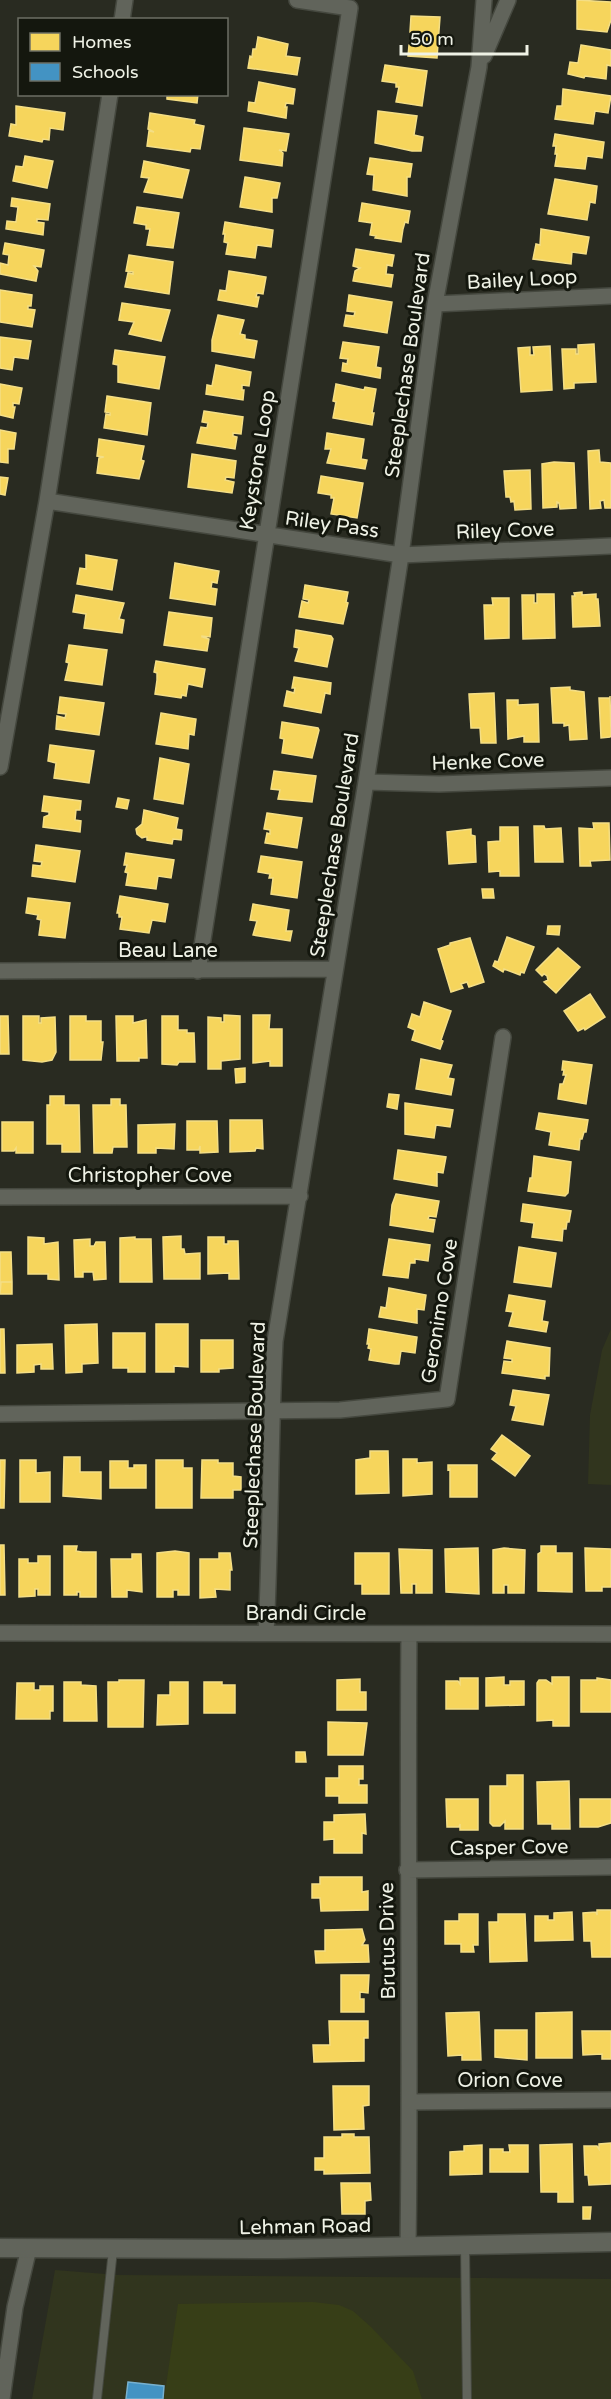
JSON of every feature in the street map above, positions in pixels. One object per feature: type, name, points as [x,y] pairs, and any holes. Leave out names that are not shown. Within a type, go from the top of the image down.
[{"type":"street","points":[[122,18],[125,0]]},
{"type":"street","name":"Keystone Loop","points":[[198,971],[350,8],[297,0]]},
{"type":"street","name":"Steeplechase Boulevard","points":[[266,1633],[270,1542],[271,1412],[275,1341],[366,782],[401,555],[435,304],[479,67],[484,0]]},
{"type":"street","name":"Steeplechase Boulevard","points":[[479,67],[508,0]]},
{"type":"street","points":[[0,767],[2,739],[47,501],[110,96]]},
{"type":"street","name":"Bailey Loop","points":[[435,304],[611,296]]},
{"type":"street","name":"Riley Pass","points":[[47,501],[401,555]]},
{"type":"street","name":"Riley Cove","points":[[401,555],[611,546]]},
{"type":"street","name":"Henke Cove","points":[[366,782],[439,784],[611,778]]},
{"type":"street","name":"Beau Lane","points":[[0,971],[335,969]]},
{"type":"street","name":"Geronimo Cove","points":[[0,1414],[340,1410],[447,1399],[503,1036]]},
{"type":"street","name":"Christopher Cove","points":[[0,1197],[300,1196]]},
{"type":"street","name":"Brandi Circle","points":[[0,1633],[611,1634]]},
{"type":"street","name":"Brutus Drive","points":[[408,2247],[409,1634]]},
{"type":"street","name":"Casper Cove","points":[[407,1870],[611,1867]]},
{"type":"street","name":"Orion Cove","points":[[410,2102],[611,2100]]},
{"type":"street","name":"Lehman Road","points":[[0,2248],[280,2249],[611,2242]]},
{"type":"street","points":[[2,2399],[15,2307],[29,2248]]},
{"type":"lane","points":[[465,2245],[467,2399]]},
{"type":"lane","points":[[98,2399],[113,2248]]},
{"type":"shaded area","points":[[611,1329],[611,1485],[588,1484],[590,1415],[602,1350]]},
{"type":"shaded area","points":[[55,2270],[118,2275],[611,2279],[611,2399],[32,2399]]},
{"type":"shaded area","points":[[313,2302],[339,2305],[353,2311],[371,2327],[413,2371],[422,2399],[164,2399],[178,2304]]},
{"type":"building: Homes","points":[[577,0],[611,2],[611,20],[607,32],[577,29]]},
{"type":"building: Homes","points":[[411,16],[440,17],[437,58],[408,56],[409,45],[413,41],[412,32],[410,32]]},
{"type":"building: Homes","points":[[258,37],[288,44],[286,56],[300,58],[297,75],[248,68]]},
{"type":"building: Homes","points":[[581,45],[611,50],[611,66],[607,65],[606,79],[585,76],[584,78],[568,74],[570,62],[578,63]]},
{"type":"building: Homes","points":[[385,65],[427,71],[422,106],[396,102],[399,87],[396,87],[396,83],[382,81]]},
{"type":"building: Homes","points":[[259,82],[295,89],[293,104],[286,103],[286,118],[248,111],[249,102],[255,103]]},
{"type":"building: Homes","points":[[563,89],[611,96],[608,113],[595,111],[593,124],[555,119],[557,106],[562,106]]},
{"type":"building: Homes","points":[[167,96],[198,96],[197,103],[167,99]]},
{"type":"building: Homes","points":[[16,106],[65,113],[63,130],[50,128],[49,140],[43,139],[42,142],[9,136],[11,124],[16,125]]},
{"type":"building: Homes","points":[[378,111],[417,116],[414,135],[423,137],[421,151],[375,143]]},
{"type":"building: Homes","points":[[150,113],[195,120],[194,124],[204,126],[200,149],[191,148],[190,152],[147,146],[149,131],[154,132],[148,129]]},
{"type":"building: Homes","points":[[244,128],[289,134],[286,151],[279,150],[283,153],[282,166],[240,160]]},
{"type":"building: Homes","points":[[555,134],[604,142],[602,158],[587,156],[585,169],[555,166],[557,154],[555,154],[556,146],[553,146]]},
{"type":"building: Homes","points":[[25,156],[53,161],[47,188],[13,181],[16,166],[23,167]]},
{"type":"building: Homes","points":[[370,158],[412,164],[410,177],[407,177],[407,196],[373,190],[374,175],[367,174]]},
{"type":"building: Homes","points":[[144,161],[189,170],[182,198],[144,192],[149,178],[141,177]]},
{"type":"building: Homes","points":[[245,177],[280,183],[277,198],[272,198],[272,212],[240,207]]},
{"type":"building: Homes","points":[[555,179],[597,186],[595,203],[590,202],[587,220],[548,214]]},
{"type":"building: Homes","points":[[12,198],[50,204],[48,220],[37,219],[37,222],[44,223],[43,235],[6,229],[7,221],[16,222],[18,207],[11,206]]},
{"type":"building: Homes","points":[[362,203],[410,211],[401,242],[375,238],[376,236],[370,235],[372,223],[359,221]]},
{"type":"building: Homes","points":[[137,207],[179,213],[173,248],[147,245],[150,229],[146,229],[146,225],[134,223]]},
{"type":"building: Homes","points":[[225,222],[273,230],[271,247],[257,245],[255,258],[226,254],[228,243],[224,242],[225,234],[223,234]]},
{"type":"building: Homes","points":[[541,229],[589,237],[586,254],[572,252],[571,264],[533,259],[536,244],[540,245]]},
{"type":"building: Homes","points":[[5,243],[44,250],[41,267],[34,266],[38,271],[36,281],[0,274],[0,263],[8,265],[9,255],[3,254]]},
{"type":"building: Homes","points":[[356,249],[394,255],[392,266],[387,265],[386,274],[393,275],[391,287],[353,281],[355,271],[360,268],[353,266]]},
{"type":"building: Homes","points":[[129,255],[173,262],[169,294],[125,287],[128,273],[133,274],[133,272],[126,271]]},
{"type":"building: Homes","points":[[229,271],[266,277],[263,294],[257,293],[256,297],[259,297],[257,307],[218,300],[220,290],[226,291]]},
{"type":"building: Homes","points":[[0,290],[32,295],[31,306],[28,306],[28,309],[35,310],[32,327],[0,322]]},
{"type":"building: Homes","points":[[349,295],[392,302],[387,333],[344,326],[346,315],[354,316],[355,312],[347,311]]},
{"type":"building: Homes","points":[[122,303],[170,310],[161,341],[129,334],[134,322],[119,320]]},
{"type":"building: Homes","points":[[218,315],[244,320],[240,334],[245,335],[245,339],[257,341],[254,358],[212,351],[212,340]]},
{"type":"building: Homes","points":[[0,337],[31,341],[28,359],[14,357],[12,370],[0,368]]},
{"type":"building: Homes","points":[[343,342],[379,347],[376,367],[381,368],[380,378],[342,371],[343,363],[347,364],[348,359],[340,358]]},
{"type":"building: Homes","points":[[594,344],[596,382],[574,383],[574,388],[564,389],[562,349],[576,349],[576,354],[578,354],[578,345]]},
{"type":"building: Homes","points":[[550,346],[552,390],[521,392],[518,348],[530,347],[530,355],[534,355],[533,347]]},
{"type":"building: Homes","points":[[115,350],[165,357],[159,389],[118,382],[118,365],[113,364]]},
{"type":"building: Homes","points":[[216,365],[251,372],[249,386],[242,385],[243,400],[206,394],[207,385],[212,386]]},
{"type":"building: Homes","points":[[0,384],[22,388],[19,404],[13,403],[15,407],[13,418],[0,415]]},
{"type":"building: Homes","points":[[336,384],[364,390],[365,387],[376,389],[372,425],[333,418]]},
{"type":"building: Homes","points":[[107,396],[151,403],[147,435],[104,428],[106,414],[110,415],[105,412]]},
{"type":"building: Homes","points":[[204,411],[243,417],[241,434],[233,433],[233,436],[237,437],[235,449],[197,443],[201,427],[207,428],[208,423],[202,422]]},
{"type":"building: Homes","points":[[0,430],[16,433],[14,449],[8,449],[8,463],[0,462]]},
{"type":"building: Homes","points":[[327,433],[364,439],[361,459],[367,460],[365,469],[327,463],[331,449],[325,449]]},
{"type":"building: Homes","points":[[99,439],[144,446],[141,460],[144,461],[139,479],[97,473],[99,458],[104,457],[97,456]]},
{"type":"building: Homes","points":[[599,450],[600,462],[611,463],[611,508],[605,508],[604,500],[600,501],[601,508],[590,509],[588,451]]},
{"type":"building: Homes","points":[[192,454],[236,461],[234,478],[226,477],[225,480],[234,482],[232,493],[188,487]]},
{"type":"building: Homes","points":[[574,463],[576,508],[560,509],[557,502],[557,507],[543,508],[542,464]]},
{"type":"building: Homes","points":[[530,470],[531,509],[515,510],[514,501],[511,502],[510,497],[506,497],[504,471]]},
{"type":"building: Homes","points":[[321,476],[363,483],[357,518],[331,514],[334,498],[331,498],[331,495],[318,493]]},
{"type":"building: Homes","points":[[0,477],[8,478],[5,495],[0,494]]},
{"type":"building: Homes","points":[[86,555],[117,560],[112,590],[77,584],[80,568],[86,569]]},
{"type":"building: Homes","points":[[175,563],[219,571],[217,583],[212,582],[211,588],[217,589],[215,605],[170,598]]},
{"type":"building: Homes","points":[[305,585],[348,592],[343,624],[299,617],[302,601],[308,603],[309,600],[303,599]]},
{"type":"building: Homes","points":[[582,592],[582,595],[596,594],[600,626],[573,627],[572,596],[575,596],[574,593]]},
{"type":"building: Homes","points":[[537,594],[554,594],[555,638],[523,639],[522,595],[534,595],[534,603],[537,603]]},
{"type":"building: Homes","points":[[76,595],[124,603],[119,619],[124,620],[122,633],[84,628],[86,614],[73,612]]},
{"type":"building: Homes","points":[[492,598],[509,598],[509,638],[485,639],[484,605],[493,605]]},
{"type":"building: Homes","points":[[169,612],[212,618],[210,637],[202,636],[209,639],[207,651],[164,645]]},
{"type":"building: Homes","points":[[296,630],[331,636],[333,639],[327,667],[295,661],[299,648],[294,647]]},
{"type":"building: Homes","points":[[69,645],[107,650],[102,685],[65,680],[69,663],[66,662]]},
{"type":"building: Homes","points":[[156,661],[205,669],[202,687],[188,684],[186,696],[182,695],[181,698],[155,694]]},
{"type":"building: Homes","points":[[294,677],[331,683],[330,694],[325,693],[321,713],[284,706],[287,691],[294,693],[295,688],[292,688]]},
{"type":"building: Homes","points":[[570,687],[570,690],[584,692],[587,739],[570,740],[569,725],[553,723],[551,688]]},
{"type":"building: Homes","points":[[494,693],[496,743],[481,743],[480,728],[471,728],[469,694]]},
{"type":"building: Homes","points":[[610,696],[611,735],[601,738],[599,698],[610,698]]},
{"type":"building: Homes","points":[[60,697],[104,703],[99,735],[56,729],[57,716],[65,718],[66,714],[58,713]]},
{"type":"building: Homes","points":[[507,700],[518,700],[518,705],[538,704],[539,742],[524,742],[524,736],[508,739]]},
{"type":"building: Homes","points":[[161,713],[196,719],[194,735],[189,734],[188,749],[156,744]]},
{"type":"building: Homes","points":[[282,722],[318,728],[312,758],[282,753],[284,739],[280,738]]},
{"type":"building: Homes","points":[[50,745],[94,751],[89,783],[54,778],[56,763],[48,761]]},
{"type":"building: Homes","points":[[160,758],[189,764],[183,804],[154,799]]},
{"type":"building: Homes","points":[[274,771],[316,776],[312,802],[278,799],[280,790],[271,789]]},
{"type":"building: Homes","points":[[44,796],[81,801],[80,810],[76,810],[75,820],[81,821],[80,832],[43,827],[44,817],[49,815],[49,812],[42,811]]},
{"type":"building: Homes","points":[[118,798],[129,800],[127,809],[116,807]]},
{"type":"building: Homes","points":[[144,810],[178,818],[176,829],[182,830],[181,840],[173,839],[172,844],[147,840],[147,837],[142,838],[137,834],[136,829],[142,824]]},
{"type":"building: Homes","points":[[267,813],[302,818],[297,848],[265,843],[267,833],[270,834],[270,830],[264,829]]},
{"type":"building: Homes","points":[[593,823],[609,823],[610,860],[590,861],[591,866],[580,866],[579,828],[594,829]]},
{"type":"building: Homes","points":[[534,826],[544,826],[545,829],[561,828],[563,862],[535,862]]},
{"type":"building: Homes","points":[[500,827],[518,827],[519,876],[500,876],[500,871],[489,872],[488,842],[500,841]]},
{"type":"building: Homes","points":[[471,829],[471,835],[475,836],[476,862],[449,864],[447,832]]},
{"type":"building: Homes","points":[[36,845],[80,851],[75,882],[32,876],[33,865],[41,866],[42,862],[34,861]]},
{"type":"building: Homes","points":[[126,853],[174,860],[171,878],[158,876],[156,889],[126,885],[128,873],[125,872],[127,865],[124,865]]},
{"type":"building: Homes","points":[[261,856],[302,862],[297,898],[271,894],[273,878],[269,878],[270,874],[258,872]]},
{"type":"building: Homes","points":[[482,889],[493,889],[494,898],[483,898]]},
{"type":"building: Homes","points":[[120,896],[168,904],[165,922],[152,920],[149,933],[120,929],[122,917],[119,917],[117,913]]},
{"type":"building: Homes","points":[[28,898],[70,903],[65,938],[39,935],[41,920],[37,919],[38,915],[26,913]]},
{"type":"building: Homes","points":[[253,904],[289,910],[286,931],[292,931],[290,941],[253,935],[257,921],[250,920]]},
{"type":"building: Homes","points":[[548,926],[560,926],[559,935],[547,934]]},
{"type":"building: Homes","points":[[507,937],[534,947],[524,973],[521,972],[520,975],[504,969],[503,972],[493,966],[495,961],[498,962]]},
{"type":"building: Homes","points":[[470,938],[484,982],[469,987],[467,982],[461,984],[463,988],[451,992],[438,949]]},
{"type":"building: Homes","points":[[558,948],[580,967],[556,993],[544,982],[548,980],[547,976],[544,974],[542,976],[536,970]]},
{"type":"building: Homes","points":[[590,994],[605,1017],[585,1030],[584,1028],[578,1031],[564,1011]]},
{"type":"building: Homes","points":[[424,1002],[451,1011],[440,1049],[412,1040],[415,1030],[408,1027],[412,1014],[420,1017]]},
{"type":"building: Homes","points":[[224,1015],[240,1016],[240,1059],[221,1061],[221,1069],[208,1069],[208,1017],[221,1018],[221,1022],[224,1022]]},
{"type":"building: Homes","points":[[253,1015],[270,1015],[269,1029],[282,1029],[282,1066],[270,1066],[270,1061],[253,1063]]},
{"type":"building: Homes","points":[[0,1016],[8,1016],[9,1054],[0,1054]]},
{"type":"building: Homes","points":[[23,1016],[39,1016],[39,1023],[41,1023],[41,1018],[55,1017],[56,1052],[52,1060],[42,1062],[23,1060]]},
{"type":"building: Homes","points":[[70,1016],[86,1016],[86,1021],[101,1021],[101,1042],[103,1042],[101,1060],[70,1060]]},
{"type":"building: Homes","points":[[116,1016],[133,1016],[133,1023],[146,1020],[147,1058],[139,1058],[139,1061],[117,1061]]},
{"type":"building: Homes","points":[[162,1016],[178,1016],[178,1030],[194,1033],[195,1062],[179,1062],[177,1065],[162,1064]]},
{"type":"building: Homes","points":[[421,1059],[452,1065],[448,1078],[454,1079],[451,1095],[416,1089]]},
{"type":"building: Homes","points":[[563,1061],[592,1065],[586,1104],[558,1099],[560,1084],[563,1084],[566,1075],[563,1075]]},
{"type":"building: Homes","points":[[245,1068],[245,1082],[236,1083],[235,1069]]},
{"type":"building: Homes","points":[[389,1094],[399,1095],[397,1109],[387,1107]]},
{"type":"building: Homes","points":[[50,1096],[64,1096],[64,1105],[79,1105],[80,1152],[62,1152],[62,1144],[47,1144],[47,1105],[50,1105]]},
{"type":"building: Homes","points":[[111,1099],[120,1099],[120,1105],[126,1105],[127,1147],[113,1147],[112,1153],[94,1153],[93,1105],[111,1105]]},
{"type":"building: Homes","points":[[405,1103],[453,1110],[450,1127],[436,1125],[434,1138],[405,1134]]},
{"type":"building: Homes","points":[[539,1113],[588,1120],[586,1132],[580,1139],[579,1150],[549,1145],[551,1132],[536,1129]]},
{"type":"building: Homes","points":[[230,1120],[262,1120],[263,1149],[230,1152]]},
{"type":"building: Homes","points":[[187,1121],[217,1121],[218,1152],[200,1153],[200,1146],[199,1150],[187,1150]]},
{"type":"building: Homes","points":[[2,1122],[33,1122],[33,1153],[16,1153],[16,1148],[14,1151],[2,1151]]},
{"type":"building: Homes","points":[[175,1124],[174,1149],[156,1148],[156,1153],[138,1153],[138,1125]]},
{"type":"building: Homes","points":[[398,1150],[446,1157],[443,1173],[437,1172],[437,1186],[394,1179]]},
{"type":"building: Homes","points":[[534,1156],[571,1162],[568,1193],[565,1196],[528,1191]]},
{"type":"building: Homes","points":[[396,1194],[439,1201],[436,1217],[429,1216],[428,1219],[435,1220],[433,1232],[390,1225],[392,1205]]},
{"type":"building: Homes","points":[[523,1204],[571,1211],[566,1229],[563,1229],[562,1241],[532,1237],[534,1223],[521,1221]]},
{"type":"building: Homes","points":[[181,1236],[181,1249],[184,1249],[185,1254],[200,1253],[200,1279],[164,1279],[163,1237]]},
{"type":"building: Homes","points":[[28,1237],[44,1238],[44,1244],[58,1242],[59,1280],[48,1279],[48,1274],[28,1274]]},
{"type":"building: Homes","points":[[135,1237],[135,1239],[151,1239],[152,1282],[120,1282],[120,1238]]},
{"type":"building: Homes","points":[[208,1237],[224,1237],[224,1244],[228,1244],[228,1241],[238,1241],[239,1279],[229,1279],[229,1273],[208,1274]]},
{"type":"building: Homes","points":[[90,1239],[90,1246],[94,1246],[96,1242],[105,1242],[106,1279],[94,1280],[93,1272],[83,1272],[83,1277],[75,1277],[74,1240]]},
{"type":"building: Homes","points":[[389,1239],[430,1245],[428,1261],[415,1259],[415,1263],[410,1263],[408,1278],[383,1275]]},
{"type":"building: Homes","points":[[519,1247],[556,1253],[551,1287],[514,1282]]},
{"type":"building: Homes","points":[[0,1252],[11,1252],[12,1282],[1,1282],[0,1284]]},
{"type":"building: Homes","points":[[1,1282],[12,1282],[12,1294],[0,1294]]},
{"type":"building: Homes","points":[[389,1288],[426,1295],[424,1310],[417,1309],[417,1323],[379,1317],[381,1307],[386,1308]]},
{"type":"building: Homes","points":[[509,1295],[545,1301],[542,1321],[548,1322],[546,1332],[509,1326],[513,1312],[506,1311]]},
{"type":"building: Homes","points":[[97,1324],[98,1363],[82,1364],[82,1372],[66,1373],[65,1325]]},
{"type":"building: Homes","points":[[156,1324],[188,1324],[188,1367],[174,1366],[174,1372],[156,1372]]},
{"type":"building: Homes","points":[[0,1329],[4,1329],[5,1373],[0,1373]]},
{"type":"building: Homes","points":[[369,1329],[417,1337],[415,1353],[401,1351],[399,1364],[369,1360],[371,1349],[367,1344]]},
{"type":"building: Homes","points":[[113,1333],[145,1333],[145,1372],[128,1372],[128,1368],[113,1368]]},
{"type":"building: Homes","points":[[201,1340],[233,1340],[233,1368],[219,1369],[219,1372],[201,1372]]},
{"type":"building: Homes","points":[[507,1341],[550,1348],[549,1376],[545,1376],[545,1379],[502,1373],[504,1361],[512,1362],[512,1359],[504,1358]]},
{"type":"building: Homes","points":[[52,1344],[53,1369],[41,1369],[41,1364],[34,1365],[34,1372],[17,1373],[17,1345]]},
{"type":"building: Homes","points":[[513,1390],[549,1395],[543,1425],[512,1420],[516,1406],[510,1405]]},
{"type":"building: Homes","points":[[502,1435],[530,1456],[515,1476],[492,1459],[497,1453],[491,1449]]},
{"type":"building: Homes","points":[[370,1451],[388,1451],[389,1493],[356,1494],[356,1460],[370,1458]]},
{"type":"building: Homes","points":[[64,1457],[80,1457],[80,1472],[101,1472],[101,1499],[63,1496]]},
{"type":"building: Homes","points":[[403,1459],[417,1459],[417,1463],[432,1462],[432,1494],[403,1496]]},
{"type":"building: Homes","points":[[0,1460],[5,1460],[4,1508],[0,1508]]},
{"type":"building: Homes","points":[[20,1460],[36,1460],[36,1473],[50,1472],[50,1502],[20,1502]]},
{"type":"building: Homes","points":[[156,1460],[183,1460],[183,1468],[192,1468],[192,1508],[156,1508]]},
{"type":"building: Homes","points":[[202,1460],[233,1463],[233,1476],[241,1477],[241,1490],[233,1490],[233,1498],[201,1498]]},
{"type":"building: Homes","points":[[110,1461],[128,1461],[128,1468],[134,1468],[134,1465],[146,1465],[146,1488],[110,1488]]},
{"type":"building: Homes","points":[[448,1465],[477,1465],[477,1497],[450,1497]]},
{"type":"building: Homes","points":[[0,1545],[4,1545],[5,1595],[0,1595]]},
{"type":"building: Homes","points":[[64,1546],[77,1546],[76,1551],[96,1552],[96,1597],[80,1597],[80,1592],[77,1592],[77,1595],[64,1595]]},
{"type":"building: Homes","points":[[541,1546],[556,1546],[556,1553],[572,1553],[572,1592],[538,1591],[538,1554],[541,1552]]},
{"type":"building: Homes","points":[[478,1548],[479,1594],[446,1592],[445,1549]]},
{"type":"building: Homes","points":[[504,1548],[525,1550],[524,1593],[508,1593],[508,1585],[504,1585],[504,1593],[493,1593],[493,1550]]},
{"type":"building: Homes","points":[[585,1548],[611,1549],[611,1587],[602,1587],[602,1591],[586,1591]]},
{"type":"building: Homes","points":[[399,1549],[432,1550],[432,1593],[416,1593],[416,1584],[412,1584],[412,1593],[401,1593]]},
{"type":"building: Homes","points":[[175,1551],[189,1553],[189,1595],[178,1595],[178,1590],[173,1590],[173,1597],[157,1597],[157,1553]]},
{"type":"building: Homes","points":[[219,1553],[230,1553],[232,1570],[230,1570],[230,1590],[215,1589],[216,1597],[200,1598],[200,1559],[219,1559]]},
{"type":"building: Homes","points":[[355,1553],[389,1553],[389,1594],[362,1594],[362,1584],[355,1584]]},
{"type":"building: Homes","points":[[132,1554],[141,1554],[142,1592],[127,1590],[127,1597],[112,1597],[111,1559],[132,1559]]},
{"type":"building: Homes","points":[[38,1556],[50,1556],[50,1595],[38,1595],[38,1589],[35,1589],[35,1596],[19,1597],[19,1559],[28,1559],[28,1563],[38,1563]]},
{"type":"building: Homes","points":[[504,1677],[504,1685],[510,1685],[510,1681],[524,1681],[524,1705],[486,1706],[486,1678]]},
{"type":"building: Homes","points":[[552,1677],[569,1677],[569,1726],[553,1726],[553,1720],[537,1721],[537,1683],[539,1680],[546,1680],[552,1684]]},
{"type":"building: Homes","points":[[460,1678],[478,1678],[478,1709],[446,1709],[446,1681],[458,1681],[460,1684]]},
{"type":"building: Homes","points":[[597,1678],[611,1680],[611,1712],[581,1712],[581,1680],[597,1680]]},
{"type":"building: Homes","points":[[360,1679],[360,1692],[366,1692],[366,1710],[337,1710],[337,1680]]},
{"type":"building: Homes","points":[[119,1680],[144,1680],[143,1727],[108,1727],[108,1682],[119,1682]]},
{"type":"building: Homes","points":[[64,1682],[81,1682],[81,1685],[96,1686],[97,1721],[64,1721]]},
{"type":"building: Homes","points":[[170,1682],[188,1682],[188,1724],[157,1725],[158,1695],[170,1695]]},
{"type":"building: Homes","points":[[204,1682],[235,1685],[235,1713],[204,1713]]},
{"type":"building: Homes","points":[[17,1683],[34,1683],[34,1690],[40,1690],[40,1686],[53,1686],[53,1711],[50,1711],[50,1719],[16,1719]]},
{"type":"building: Homes","points":[[328,1722],[367,1723],[363,1755],[328,1755]]},
{"type":"building: Homes","points":[[296,1752],[305,1752],[306,1762],[296,1762]]},
{"type":"building: Homes","points":[[339,1766],[363,1766],[363,1779],[359,1779],[359,1785],[367,1785],[367,1803],[339,1803],[339,1796],[326,1796],[326,1778],[339,1778]]},
{"type":"building: Homes","points":[[507,1775],[523,1775],[523,1829],[505,1829],[505,1821],[500,1826],[493,1826],[490,1823],[490,1786],[507,1786]]},
{"type":"building: Homes","points":[[569,1781],[570,1829],[552,1829],[552,1824],[538,1824],[537,1782]]},
{"type":"building: Homes","points":[[446,1799],[478,1799],[478,1830],[460,1830],[460,1824],[459,1827],[447,1827]]},
{"type":"building: Homes","points":[[580,1799],[611,1799],[611,1823],[598,1827],[580,1827]]},
{"type":"building: Homes","points":[[365,1814],[366,1834],[362,1833],[362,1853],[334,1853],[334,1839],[324,1840],[324,1822],[334,1822],[334,1815]]},
{"type":"building: Homes","points":[[320,1877],[362,1877],[362,1892],[368,1891],[368,1910],[321,1911],[320,1898],[312,1898],[312,1884],[320,1884]]},
{"type":"building: Homes","points":[[597,1910],[611,1910],[611,1957],[592,1957],[591,1941],[584,1941],[583,1913],[596,1912],[597,1915]]},
{"type":"building: Homes","points":[[572,1912],[573,1940],[535,1941],[535,1916],[548,1916],[548,1920],[554,1920],[554,1913]]},
{"type":"building: Homes","points":[[459,1914],[478,1914],[478,1945],[473,1945],[474,1952],[461,1952],[461,1944],[445,1944],[445,1921],[459,1921]]},
{"type":"building: Homes","points":[[498,1914],[525,1914],[527,1961],[490,1962],[489,1922],[498,1922]]},
{"type":"building: Homes","points":[[362,1929],[365,1940],[362,1945],[368,1945],[369,1962],[316,1963],[315,1951],[325,1951],[325,1930]]},
{"type":"building: Homes","points":[[341,1975],[369,1975],[368,1993],[360,1992],[360,1999],[364,1999],[364,2012],[341,2012]]},
{"type":"building: Homes","points":[[479,2012],[481,2060],[462,2060],[462,2055],[448,2056],[446,2013]]},
{"type":"building: Homes","points":[[572,2012],[572,2058],[536,2058],[536,2013]]},
{"type":"building: Homes","points":[[329,2021],[368,2021],[368,2038],[364,2038],[364,2061],[314,2062],[313,2045],[330,2045]]},
{"type":"building: Homes","points":[[495,2030],[527,2030],[527,2060],[495,2057]]},
{"type":"building: Homes","points":[[582,2031],[611,2031],[611,2059],[602,2059],[602,2054],[583,2055]]},
{"type":"building: Homes","points":[[333,2086],[369,2086],[369,2105],[363,2106],[364,2129],[334,2130]]},
{"type":"building: Homes","points":[[342,2134],[369,2137],[370,2173],[324,2174],[324,2170],[315,2170],[315,2158],[324,2158],[324,2137],[342,2137]]},
{"type":"building: Homes","points":[[611,2143],[611,2184],[589,2185],[588,2175],[585,2175],[584,2146],[597,2146],[599,2149],[599,2144]]},
{"type":"building: Homes","points":[[572,2144],[573,2202],[558,2202],[558,2192],[541,2192],[540,2145]]},
{"type":"building: Homes","points":[[482,2145],[482,2174],[450,2175],[450,2152],[464,2151],[464,2146]]},
{"type":"building: Homes","points":[[509,2145],[528,2145],[528,2172],[490,2172],[490,2149],[503,2149],[503,2152],[510,2152]]},
{"type":"building: Homes","points":[[341,2183],[370,2183],[371,2200],[365,2201],[365,2214],[342,2214]]},
{"type":"building: Homes","points":[[583,2207],[591,2207],[590,2219],[583,2219]]},
{"type":"building: Schools","points":[[128,2382],[164,2386],[163,2399],[126,2399]]}]
